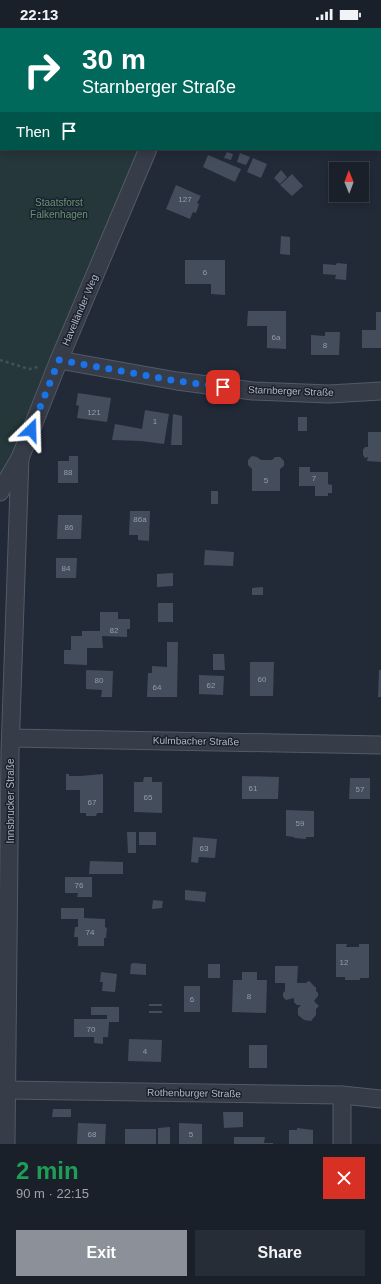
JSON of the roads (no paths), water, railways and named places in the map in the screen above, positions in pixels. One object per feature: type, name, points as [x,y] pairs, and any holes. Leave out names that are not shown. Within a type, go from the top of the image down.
[{"type":"street","name":"Havelländer Weg","points":[[0,492],[20,458],[59,360],[148,150]]},
{"type":"street","name":"Starnberger Straße","points":[[59,360],[177,381],[253,391],[329,394],[381,391]]},
{"type":"street","name":"Innsbrucker Straße","points":[[6,1144],[10,738],[20,458]]},
{"type":"street","name":"Kulmbacher Straße","points":[[10,738],[381,745]]},
{"type":"street","name":"Rothenburger Straße","points":[[7,1090],[342,1095],[381,1099]]},
{"type":"street","points":[[342,1095],[342,1144]]},
{"type":"park label","name":"Staatsforst Falkenhagen","points":[[59,208]]}]
